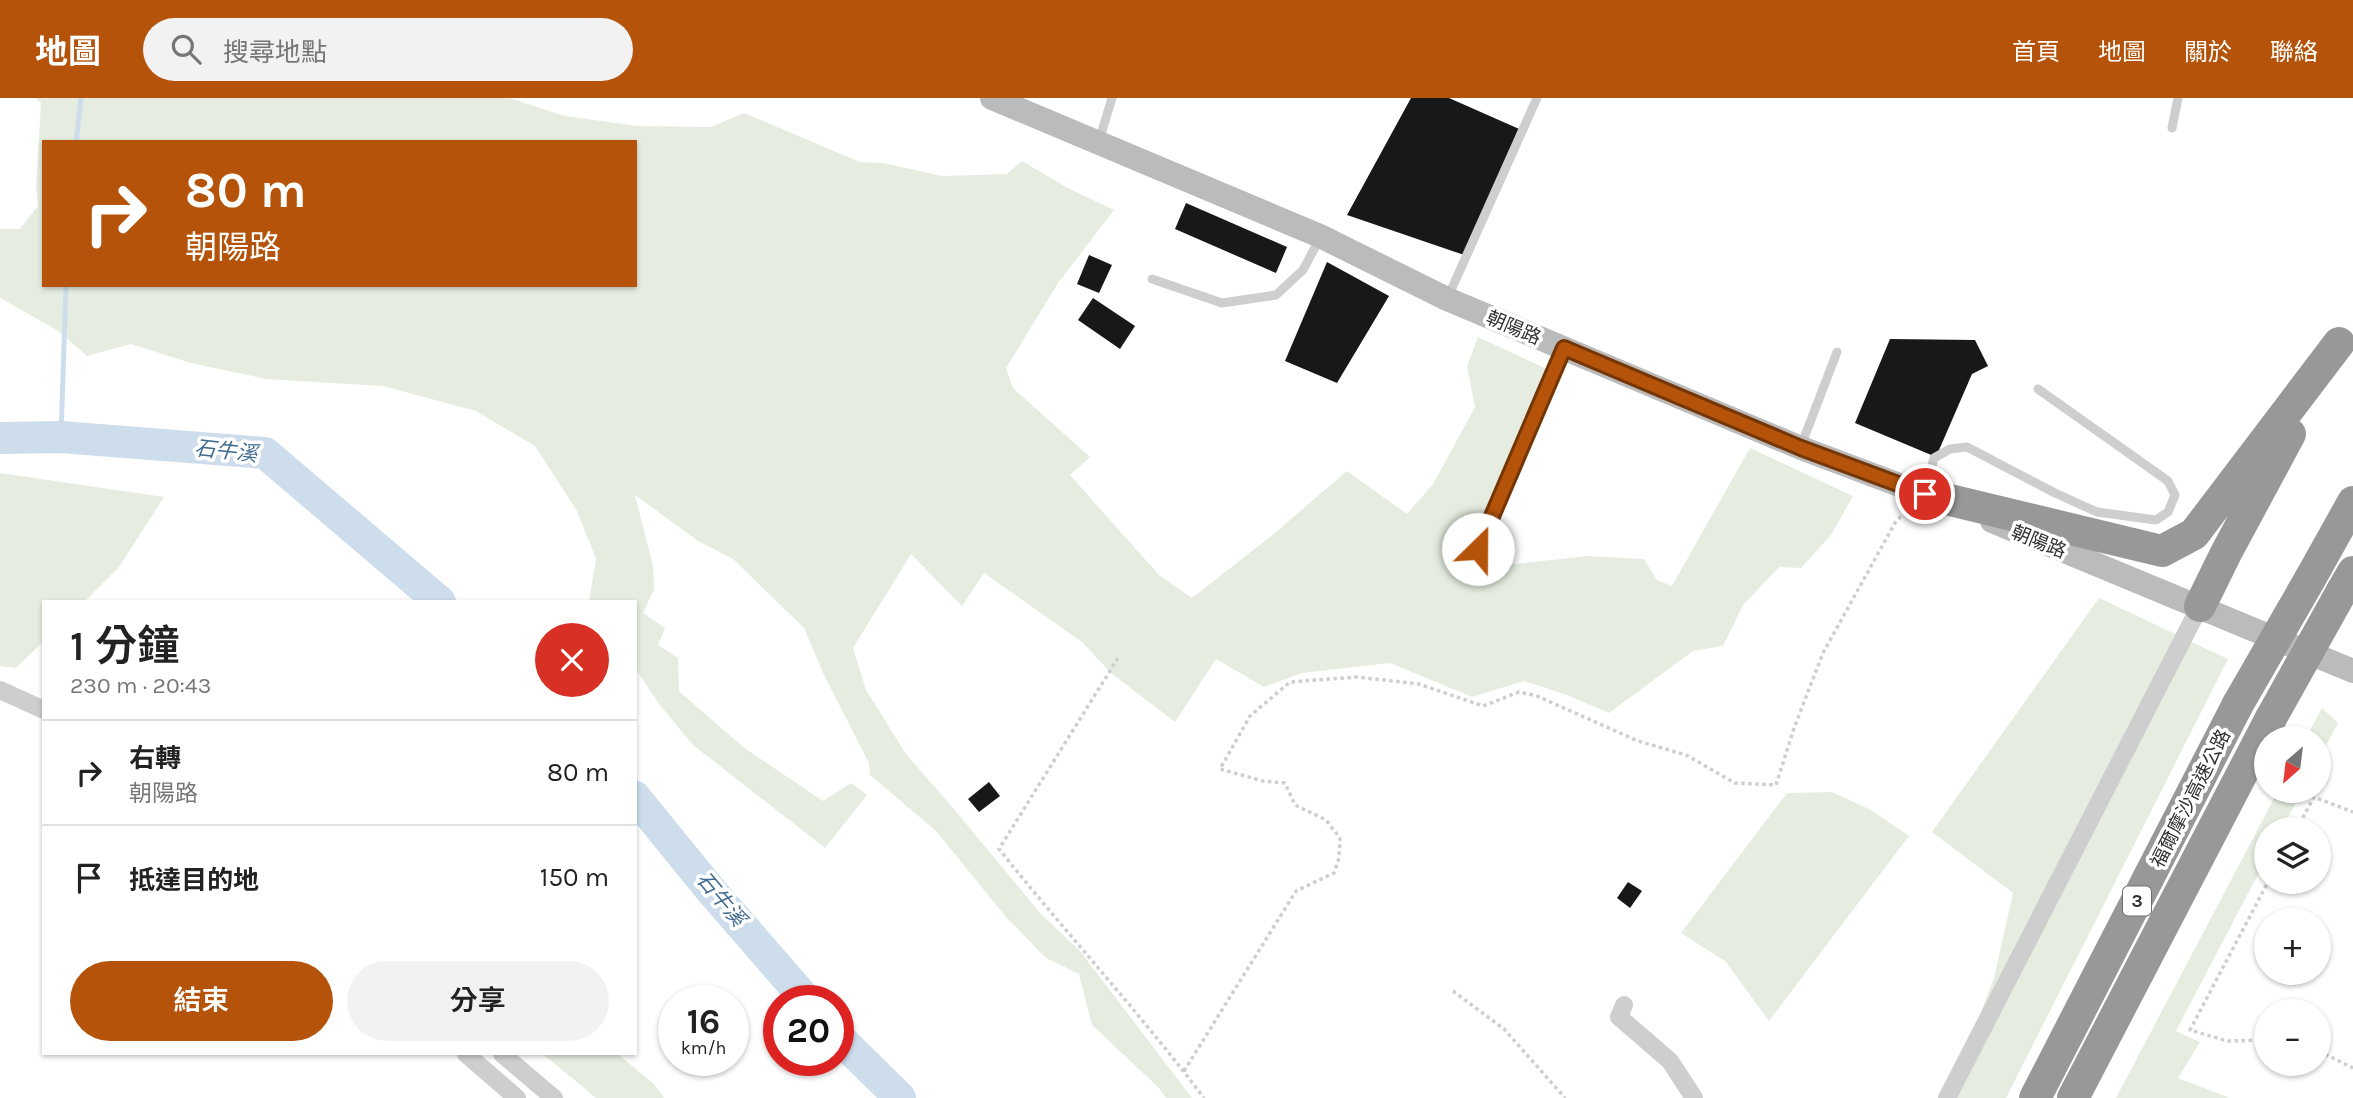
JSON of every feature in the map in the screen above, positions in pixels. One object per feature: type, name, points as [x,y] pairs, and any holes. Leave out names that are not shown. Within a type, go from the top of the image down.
[{"type":"highway","points":[[1925,494],[2162,551],[2194,534],[2346,334]]},
{"type":"highway","points":[[2200,606],[2226,552],[2346,334]]},
{"type":"highway","name":"福爾摩沙高速公路","points":[[2035,1098],[2238,704],[2353,502]]},
{"type":"highway","name":"福爾摩沙高速公路","points":[[2073,1098],[2271,719],[2347,582]]},
{"type":"main road","name":"朝陽路","points":[[992,98],[1320,236],[1447,299],[1801,448],[1925,494],[2353,671]]},
{"type":"street","points":[[1947,1098],[2200,606]]},
{"type":"street","points":[[0,690],[42,709]]},
{"type":"street","points":[[1624,1005],[1619,1017],[1670,1061],[1694,1098]]},
{"type":"street","points":[[467,1055],[517,1098]]},
{"type":"street","points":[[503,1055],[554,1098]]},
{"type":"lane","points":[[1098,143],[1112,98]]},
{"type":"lane","points":[[1447,299],[1537,98]]},
{"type":"lane","points":[[2172,128],[2178,98]]},
{"type":"lane","points":[[1152,279],[1222,303],[1276,295],[1303,270],[1320,236]]},
{"type":"lane","points":[[1478,549],[1564,348]]},
{"type":"lane","points":[[1801,448],[1838,352]]},
{"type":"lane","points":[[1925,494],[1934,458],[1950,449],[1967,447],[2097,512],[2156,520],[2168,512],[2175,495],[2168,481],[2038,388]]},
{"type":"path","points":[[1184,1071],[1296,891],[1334,873],[1339,858],[1340,838],[1326,820],[1295,805],[1284,783],[1263,781],[1220,769],[1250,716],[1290,682],[1357,677],[1419,684],[1483,706],[1519,692],[1537,696],[1638,741],[1686,755],[1735,783],[1776,785],[1794,728],[1823,653],[1896,521],[1925,494]]},
{"type":"path","points":[[1118,657],[999,849],[1050,913],[1131,1004],[1204,1098]]},
{"type":"path","points":[[2303,817],[2314,797],[2353,812]]},
{"type":"path","points":[[2254,1040],[2227,1041],[2190,1030],[2263,894]]},
{"type":"path","points":[[1453,991],[1504,1029],[1565,1098]]},
{"type":"path","points":[[2331,1057],[2353,1068]]},
{"type":"shaded area","points":[[35,98],[509,98],[565,116],[637,126],[711,127],[744,113],[860,162],[883,163],[942,176],[1007,174],[1022,161],[1066,187],[1114,210],[1058,283],[1006,368],[1013,388],[1090,457],[1070,475],[1159,575],[1192,598],[1270,537],[1347,471],[1407,514],[1433,484],[1475,407],[1467,366],[1478,337],[1551,371],[1516,442],[1470,574],[1506,565],[1587,556],[1644,559],[1657,580],[1672,586],[1750,448],[1853,496],[1831,535],[1801,568],[1779,567],[1743,605],[1723,646],[1693,651],[1609,713],[1524,681],[1472,697],[1390,663],[1302,673],[1264,687],[1216,659],[1175,722],[1111,673],[1082,642],[984,573],[962,606],[911,554],[853,648],[866,690],[906,754],[1041,914],[1080,951],[1192,1098],[1166,1098],[1158,1087],[1092,1025],[1079,974],[1046,958],[1006,917],[936,831],[870,775],[869,763],[824,675],[804,628],[733,559],[698,541],[635,495],[653,566],[654,589],[643,613],[665,628],[658,645],[678,658],[679,691],[743,747],[823,801],[851,783],[867,795],[825,848],[693,745],[659,704],[637,671],[637,600],[589,600],[596,559],[577,511],[535,446],[476,411],[383,386],[266,379],[191,363],[131,344],[87,356],[57,330],[0,298],[0,229],[20,229],[38,206],[36,187],[41,103]]},
{"type":"shaded area","points":[[0,473],[164,497],[119,567],[86,600],[42,600],[42,643],[16,668],[0,666]]},
{"type":"shaded area","points":[[2099,598],[2228,659],[2006,1098],[1948,1098],[1994,978],[2013,893],[1932,832]]},
{"type":"shaded area","points":[[2322,708],[2338,723],[2331,736],[2331,726],[2312,726]]},
{"type":"shaded area","points":[[1832,792],[1871,810],[1909,836],[1769,1021],[1726,962],[1681,933],[1787,793]]},
{"type":"shaded area","points":[[2272,803],[2296,803],[2288,817],[2264,817]]},
{"type":"shaded area","points":[[2254,836],[2254,882],[2176,1031],[2200,1042],[2178,1078],[2230,1098],[2116,1098]]},
{"type":"shaded area","points":[[544,1055],[619,1055],[654,1084],[664,1098],[596,1098]]},
{"type":"building","points":[[1411,98],[1449,98],[1526,132],[1467,256],[1347,215]]},
{"type":"building","points":[[1186,203],[1287,247],[1276,273],[1175,229]]},
{"type":"building","points":[[1089,255],[1112,265],[1099,293],[1077,284]]},
{"type":"building","points":[[1327,262],[1389,296],[1337,383],[1285,361]]},
{"type":"building","points":[[1093,298],[1135,326],[1120,349],[1078,320]]},
{"type":"building","points":[[1890,339],[1975,340],[1988,366],[1972,374],[1936,457],[1855,423]]},
{"type":"building","points":[[989,782],[1000,796],[979,812],[968,799]]},
{"type":"building","points":[[1628,882],[1642,891],[1630,908],[1617,898]]},
{"type":"waterway","points":[[76,140],[81,98]]},
{"type":"waterway","points":[[61,437],[66,287]]},
{"type":"waterway","name":"石牛溪","points":[[0,438],[61,437],[265,453],[438,600]]},
{"type":"waterway","name":"石牛溪","points":[[637,799],[793,985]]},
{"type":"waterway","name":"石牛溪","points":[[854,1053],[900,1098]]},
{"type":"route","points":[[1478,549],[1564,348],[1801,448],[1925,494]]}]
